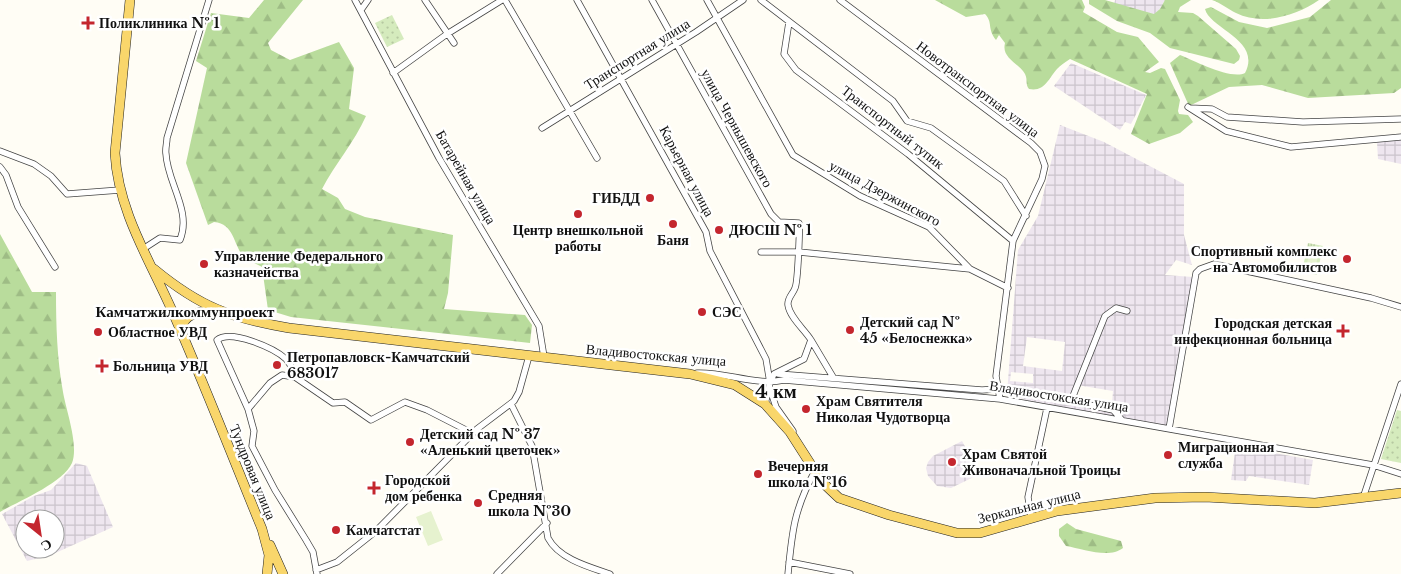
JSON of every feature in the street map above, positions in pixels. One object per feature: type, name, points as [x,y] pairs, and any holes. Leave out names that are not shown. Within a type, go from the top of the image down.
[{"type":"main road","name":"Тундровая улица","points":[[130,0],[115,153],[120,190],[130,221],[168,301],[262,529],[269,555],[267,574]]},
{"type":"main road","name":"Владивостокская улица","points":[[154,269],[183,292],[217,310],[256,322],[289,328],[690,374]]},
{"type":"main road","points":[[168,301],[169,295],[173,291],[183,292]]},
{"type":"main road","points":[[180,330],[182,323],[187,317],[196,313],[217,310]]},
{"type":"main road","name":"Зеркальная улица","points":[[690,374],[735,385],[766,404],[784,423],[827,488],[843,500],[946,531],[968,534],[980,533],[1031,517],[1095,505],[1176,497],[1300,503],[1401,493]]},
{"type":"main road","points":[[262,529],[284,574]]},
{"type":"street","points":[[143,249],[160,238],[180,240],[183,232],[180,206],[166,155],[167,138],[209,0]]},
{"type":"street","name":"Батарейная улица","points":[[355,0],[439,158],[536,321],[543,340],[544,358]]},
{"type":"street","points":[[361,10],[368,0]]},
{"type":"street","points":[[425,0],[454,43]]},
{"type":"street","points":[[393,73],[447,34],[503,0],[597,158]]},
{"type":"street","name":"Карьерная улица","points":[[577,0],[706,232],[710,251],[766,359],[776,406],[793,430],[798,445]]},
{"type":"street","name":"улица Чернышевского","points":[[652,0],[771,214],[779,222],[799,223],[801,227],[798,237],[799,252]]},
{"type":"street","name":"улица Дзержинского","points":[[707,0],[792,154],[860,196],[929,228],[970,269],[1008,288]]},
{"type":"street","name":"Транспортная улица","points":[[542,128],[717,19],[743,0]]},
{"type":"street","points":[[761,0],[894,101],[907,122],[931,128],[1004,181],[1026,216]]},
{"type":"street","name":"Новотранспортная улица","points":[[840,0],[1039,150],[1044,162],[1044,171],[1026,216],[1013,240],[996,376],[1000,399]]},
{"type":"street","name":"Транспортный тупик","points":[[789,22],[784,54],[796,70],[908,154],[1013,240]]},
{"type":"street","points":[[1401,119],[1303,122],[1227,117],[1212,109],[1188,108],[1226,131],[1291,147],[1401,137]]},
{"type":"street","points":[[0,151],[34,164],[51,176],[67,194],[120,190]]},
{"type":"street","points":[[0,167],[6,175],[18,207],[55,267]]},
{"type":"street","points":[[761,252],[799,252],[970,269]]},
{"type":"street","points":[[799,252],[796,287],[788,306],[834,377]]},
{"type":"street","points":[[1169,429],[1196,273],[1200,269],[1214,264],[1372,298],[1401,307]]},
{"type":"street","points":[[1122,420],[1113,410],[1071,401],[1105,316],[1116,308],[1127,311]]},
{"type":"street","points":[[295,377],[288,360],[264,345],[240,338],[218,339],[219,347],[248,409],[254,431],[252,446],[275,490],[313,552],[316,572],[337,562],[376,531],[472,434],[511,404],[519,392],[529,356]]},
{"type":"street","points":[[770,385],[774,374],[804,359],[811,340]]},
{"type":"street","name":"Владивостокская улица","points":[[690,374],[716,374],[770,385],[784,380],[1000,399],[1373,465],[1401,474]]},
{"type":"street","points":[[774,374],[834,377],[982,390],[997,389]]},
{"type":"street","points":[[248,409],[275,378],[282,375],[295,377],[333,403],[345,402],[371,420],[405,402],[427,410],[472,434]]},
{"type":"street","points":[[1363,498],[1401,384]]},
{"type":"street","name":"Карьерная улица","points":[[766,404],[770,385]]},
{"type":"street","points":[[511,404],[532,446],[547,523],[548,538],[557,550],[575,560],[610,574]]},
{"type":"street","points":[[1031,517],[1028,497],[1047,408]]},
{"type":"street","points":[[788,574],[794,518],[815,471]]},
{"type":"street","points":[[497,574],[547,523]]},
{"type":"street","points":[[789,562],[850,574]]},
{"type":"shaded area","points":[[1115,0],[1165,0],[1154,15],[1114,5]]},
{"type":"shaded area","points":[[1071,63],[1146,95],[1131,124],[1125,122],[1120,130],[1054,86]]},
{"type":"shaded area","points":[[1060,125],[1104,142],[1184,184],[1184,235],[1192,265],[1176,260],[1165,275],[1193,277],[1167,426],[1030,401],[1007,394],[1018,250],[1038,216]],"holes":[[[1027,337],[1065,342],[1062,371],[1023,366]],[[1011,372],[1033,374],[1033,383],[1010,381]],[[1077,385],[1113,391],[1112,404],[1075,398]]]},
{"type":"shaded area","points":[[1401,139],[1401,164],[1378,159],[1377,142]]},
{"type":"shaded area","points":[[962,441],[980,474],[951,488],[937,486],[928,476],[926,468],[928,462],[933,456]]},
{"type":"shaded area","points":[[1242,447],[1313,460],[1309,485],[1249,476],[1246,481],[1231,480],[1235,452]]},
{"type":"shaded area","points":[[76,463],[87,466],[113,527],[65,549],[65,509],[15,509],[15,538],[2,514],[34,496],[51,490]]},
{"type":"green space","points":[[264,0],[303,0],[268,43],[271,50],[290,60],[339,42],[354,68],[349,109],[366,116],[322,189],[338,198],[345,209],[365,217],[453,235],[448,293],[444,309],[525,315],[532,325],[530,343],[291,317],[268,310],[262,267],[244,257],[226,227],[214,222],[208,225],[186,163],[207,68],[196,61],[211,13],[249,18]]},
{"type":"green space","points":[[935,0],[1082,0],[1085,7],[1083,12],[1117,32],[1138,37],[1159,62],[1145,72],[1150,73],[1161,68],[1165,69],[1180,100],[1179,114],[1188,115],[1193,122],[1180,133],[1149,144],[1131,134],[1147,94],[1070,59],[1057,69],[1043,87],[1029,89],[1025,74],[1006,53],[1005,43],[999,35],[996,40],[993,36],[989,20],[985,14],[966,17]]},
{"type":"green space","points":[[1089,0],[1105,0],[1154,14],[1160,9],[1165,0],[1191,0],[1180,7],[1178,12],[1193,13],[1198,16],[1236,49],[1240,56],[1239,60],[1234,64],[1170,48],[1150,33],[1117,21],[1089,4]]},
{"type":"green space","points":[[1212,0],[1319,0],[1289,15],[1257,19],[1236,13]]},
{"type":"green space","points":[[1331,0],[1401,0],[1401,88],[1394,93],[1308,98],[1262,85],[1229,87],[1189,106],[1170,63],[1180,55],[1213,69],[1231,74],[1245,73],[1248,62],[1247,52],[1241,44],[1216,23],[1205,9],[1211,7],[1239,22],[1267,28],[1310,17]]},
{"type":"green space","points":[[392,15],[404,39],[387,47],[375,23]]},
{"type":"green space","points":[[0,234],[32,292],[56,292],[59,367],[73,437],[74,456],[72,463],[60,478],[0,512]]},
{"type":"green space","points":[[1308,243],[1323,246],[1317,275],[1302,272]]},
{"type":"green space","points":[[1310,249],[1319,251],[1315,270],[1306,268]]},
{"type":"green space","points":[[1397,410],[1401,411],[1401,463],[1381,459]]},
{"type":"green space","points":[[431,511],[443,540],[428,546],[416,517]]},
{"type":"green space","points":[[1067,523],[1076,529],[1121,541],[1123,548],[1111,553],[1103,553],[1066,546],[1059,536],[1059,529]]},
{"type":"place","name":"Поликлиника № 1","points":[[88,23]]},
{"type":"place","name":"ГИБДД","points":[[650,198]]},
{"type":"place","name":"Центр внешкольной работы","points":[[578,214]]},
{"type":"place","name":"Баня","points":[[673,224]]},
{"type":"place","name":"ДЮСШ № 1","points":[[719,230]]},
{"type":"place","name":"Спортивный комплекс на Автомобилистов","points":[[1347,259]]},
{"type":"place","name":"Управление Федерального казначейства","points":[[204,264]]},
{"type":"place","name":"СЭС","points":[[702,312]]},
{"type":"place","name":"Детский сад № 45 «Белоснежка»","points":[[850,330]]},
{"type":"place","name":"Городская детская инфекционная больница","points":[[1343,331]]},
{"type":"place","name":"Областное УВД","points":[[98,332]]},
{"type":"place","name":"Петропавловск-Камчатский 683017","points":[[277,365]]},
{"type":"place","name":"Больница УВД","points":[[102,366]]},
{"type":"place","name":"Храм Святителя Николая Чудотворца","points":[[806,409]]},
{"type":"place","name":"Детский сад № 37 «Аленький цветочек»","points":[[410,442]]},
{"type":"place","name":"Миграционная служба","points":[[1168,455]]},
{"type":"place","name":"Храм Святой Живоначальной Троицы","points":[[952,462]]},
{"type":"place","name":"Вечерняя школа №16","points":[[758,474]]},
{"type":"place","name":"Городской дом ребенка","points":[[374,488]]},
{"type":"place","name":"Средняя школа №30","points":[[478,503]]},
{"type":"place","name":"Камчатстат","points":[[336,530]]},
{"type":"district","name":"Камчатжилкоммунпроект","points":[[185,311]]},
{"type":"district","name":"4 км","points":[[776,391]]}]
